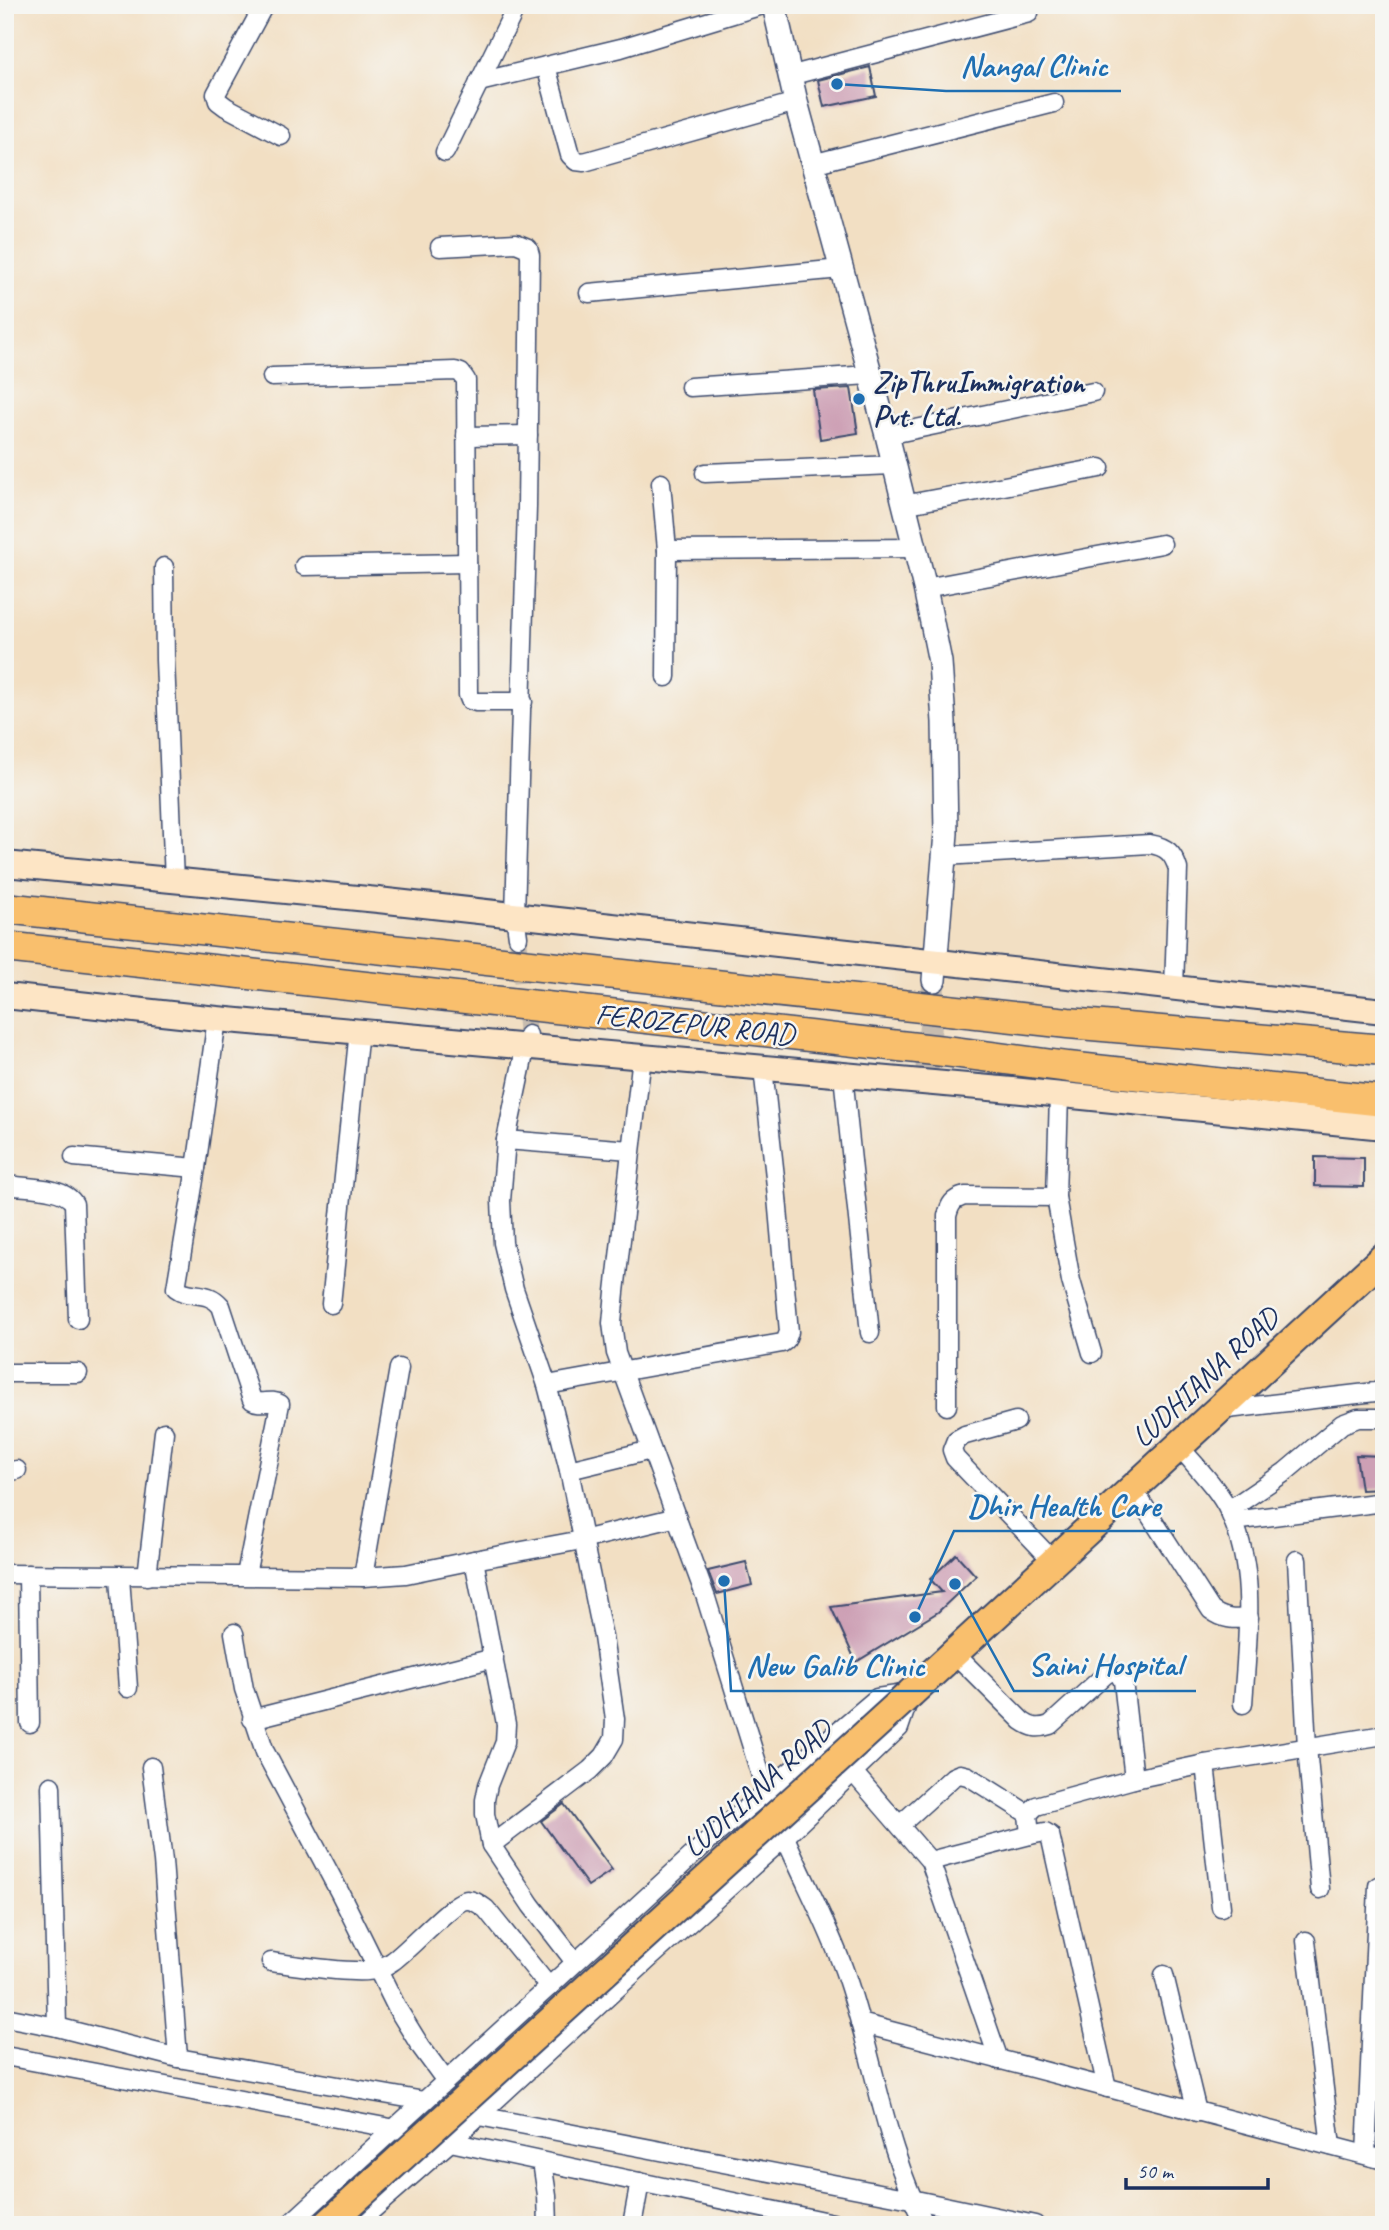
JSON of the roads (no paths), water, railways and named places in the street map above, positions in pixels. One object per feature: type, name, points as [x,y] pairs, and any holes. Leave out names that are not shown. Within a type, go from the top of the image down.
[{"type":"highway","points":[[5,908],[1055,1022],[1384,1050]]},
{"type":"highway","name":"FEROZEPUR ROAD","points":[[5,947],[1384,1101]]},
{"type":"main road","points":[[5,864],[334,895],[517,926],[934,971],[1174,988],[1384,1011]]},
{"type":"main road","points":[[5,996],[217,1019],[527,1040],[642,1056],[762,1068],[843,1075],[926,1076],[1059,1095],[1384,1127]]},
{"type":"main road","name":"LUDHIANA ROAD","points":[[327,2225],[1180,1447],[1384,1257]]},
{"type":"street","points":[[264,5],[216,94],[218,101],[226,107],[281,136]]},
{"type":"street","points":[[445,152],[517,5]]},
{"type":"street","points":[[479,82],[621,48],[763,5]]},
{"type":"street","points":[[774,5],[812,164],[887,435],[925,588],[940,662],[944,735],[944,856],[934,971]]},
{"type":"street","points":[[789,76],[1029,13]]},
{"type":"street","points":[[547,66],[570,155],[576,161],[584,162],[796,102]]},
{"type":"street","points":[[812,164],[1054,103]]},
{"type":"street","points":[[440,247],[516,243],[528,248],[528,435],[517,926]]},
{"type":"street","points":[[589,293],[841,269]]},
{"type":"street","points":[[272,377],[454,371],[461,373],[466,380],[468,695],[470,700],[476,702],[523,702]]},
{"type":"street","points":[[690,387],[869,374]]},
{"type":"street","points":[[887,435],[1093,392]]},
{"type":"street","points":[[466,436],[528,435]]},
{"type":"street","points":[[705,473],[893,465]]},
{"type":"street","points":[[903,505],[1100,468]]},
{"type":"street","points":[[661,483],[667,550],[666,677]]},
{"type":"street","points":[[925,588],[1162,544]]},
{"type":"street","points":[[667,550],[915,548]]},
{"type":"street","points":[[304,566],[467,563]]},
{"type":"street","points":[[164,567],[164,660],[174,882]]},
{"type":"street","points":[[944,856],[1150,844],[1163,847],[1174,856],[1178,869],[1174,988]]},
{"type":"street","points":[[217,1019],[176,1288],[182,1292],[215,1299],[221,1306],[252,1400],[259,1403],[274,1401],[280,1404],[246,1575]]},
{"type":"street","points":[[331,1304],[359,1030]]},
{"type":"street","points":[[491,1845],[590,1770],[604,1756],[614,1739],[615,1719],[603,1637],[569,1470],[547,1385],[514,1289],[503,1243],[500,1201],[506,1140],[527,1040]]},
{"type":"street","points":[[642,1056],[612,1323],[617,1353],[725,1654],[766,1792]]},
{"type":"street","points":[[547,1385],[782,1343],[786,1340],[789,1332],[762,1068]]},
{"type":"street","points":[[843,1075],[870,1333]]},
{"type":"street","points":[[1059,1095],[1056,1197],[1071,1281],[1092,1353]]},
{"type":"street","points":[[506,1140],[630,1150]]},
{"type":"street","points":[[74,1157],[196,1168]]},
{"type":"street","points":[[5,1185],[61,1192],[70,1197],[74,1205],[78,1319]]},
{"type":"street","points":[[947,1406],[947,1216],[950,1205],[956,1198],[965,1196],[1056,1197]]},
{"type":"street","points":[[363,1577],[398,1368]]},
{"type":"street","points":[[5,1373],[78,1373]]},
{"type":"street","points":[[1219,1410],[1384,1391]]},
{"type":"street","points":[[1231,1516],[1342,1424],[1358,1418],[1384,1418]]},
{"type":"street","points":[[1016,1421],[965,1435],[956,1440],[952,1450],[955,1458],[1054,1562]]},
{"type":"street","points":[[147,1576],[164,1432]]},
{"type":"street","points":[[1180,1447],[1217,1492],[1231,1516],[1248,1577],[1249,1618],[1243,1704]]},
{"type":"street","points":[[569,1470],[651,1450]]},
{"type":"street","points":[[1133,1489],[1211,1610],[1220,1617],[1233,1620],[1249,1618]]},
{"type":"street","points":[[1231,1516],[1384,1502]]},
{"type":"street","points":[[5,1574],[363,1577],[406,1574],[582,1540],[677,1517]]},
{"type":"street","points":[[474,1560],[506,1724],[505,1742],[485,1800],[491,1845],[531,1905],[575,1962]]},
{"type":"street","points":[[1297,1560],[1307,1747],[1320,1889]]},
{"type":"street","points":[[28,1574],[30,1723]]},
{"type":"street","points":[[120,1577],[128,1688]]},
{"type":"street","points":[[234,1633],[244,1689],[265,1752],[397,2008],[446,2081]]},
{"type":"street","points":[[954,1653],[1022,1721],[1030,1727],[1040,1729],[1050,1725],[1105,1675],[1112,1671],[1119,1674],[1123,1681],[1133,1779]]},
{"type":"street","points":[[252,1719],[494,1658]]},
{"type":"street","points":[[289,2225],[708,1841],[877,1698],[911,1693],[899,1727],[853,1772],[479,2116],[355,2225]]},
{"type":"street","points":[[1028,1814],[1036,1806],[1133,1779],[1205,1764],[1384,1735]]},
{"type":"street","points":[[1205,1764],[1221,1907]]},
{"type":"street","points":[[151,1767],[163,1861],[178,2058]]},
{"type":"street","points":[[853,1772],[930,1861],[999,2060]]},
{"type":"street","points":[[900,1825],[953,1777],[960,1774],[968,1776],[1028,1814]]},
{"type":"street","points":[[51,1786],[57,2027]]},
{"type":"street","points":[[1028,1814],[1030,1835]]},
{"type":"street","points":[[930,1861],[1030,1835],[1045,1832],[1051,1835],[1107,2088]]},
{"type":"street","points":[[785,1837],[844,1969],[892,2143],[911,2199],[925,2225]]},
{"type":"street","points":[[1366,2155],[1378,1886]]},
{"type":"street","points":[[271,1962],[356,1971],[377,1970],[394,1961],[418,1942],[455,1904],[465,1899],[477,1902],[486,1909],[549,1987]]},
{"type":"street","points":[[1306,1941],[1331,2146]]},
{"type":"street","points":[[1164,1975],[1197,2112]]},
{"type":"street","points":[[5,2017],[57,2027],[178,2058],[424,2101]]},
{"type":"street","points":[[860,2024],[1384,2160]]},
{"type":"street","points":[[5,2056],[394,2129],[807,2221],[842,2225]]},
{"type":"street","points":[[350,2121],[357,2089]]},
{"type":"street","points":[[479,2116],[1035,2225]]},
{"type":"street","points":[[542,2162],[548,2225]]},
{"type":"street","points":[[632,2225],[640,2182]]},
{"type":"tunnel","points":[[518,937],[528,1035]]},
{"type":"tunnel","points":[[927,1069],[934,980]]},
{"type":"place","name":"Nangal Clinic","points":[[837,84]]},
{"type":"place","name":"ZipThruImmigration Pvt. Ltd.","points":[[859,399]]},
{"type":"place","name":"New Galib Clinic","points":[[724,1581]]},
{"type":"place","name":"Saini Hospital","points":[[955,1584]]},
{"type":"place","name":"Dhir Health Care","points":[[915,1617]]}]
